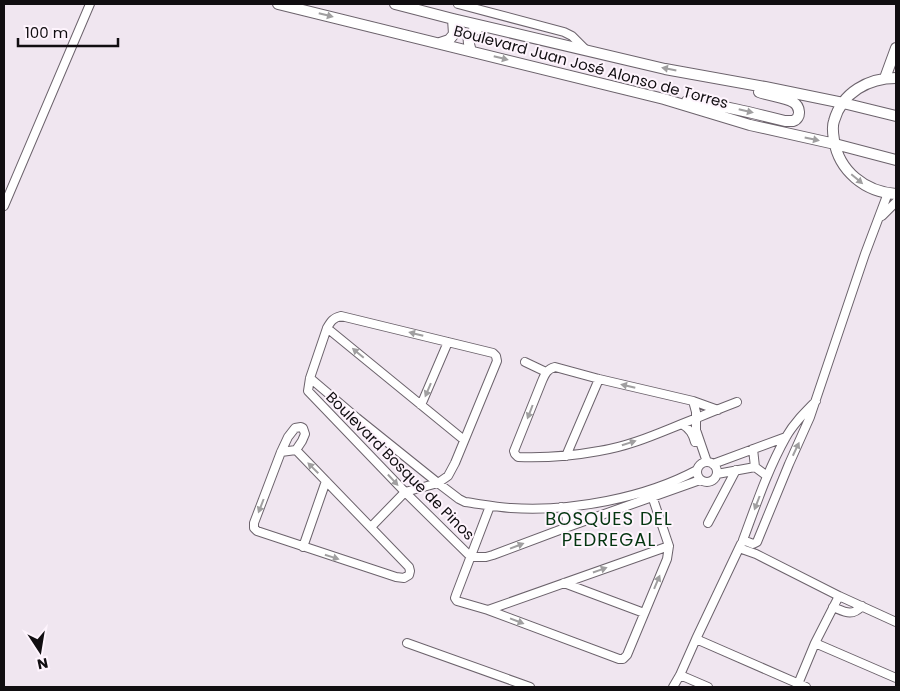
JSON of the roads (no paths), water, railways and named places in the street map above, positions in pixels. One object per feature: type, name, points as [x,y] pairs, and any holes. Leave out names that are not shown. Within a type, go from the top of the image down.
[{"type":"main road","name":"Boulevard Juan José Alonso de Torres","points":[[278,4],[664,99],[750,125],[896,160]]},
{"type":"main road","name":"Boulevard Juan José Alonso de Torres","points":[[395,4],[665,69],[843,103],[896,116]]},
{"type":"main road","points":[[440,43],[449,40],[454,34],[453,19]]},
{"type":"main road","points":[[471,51],[468,37],[481,26]]},
{"type":"main road","points":[[885,78],[896,48]]},
{"type":"main road","points":[[664,99],[708,103],[792,121],[796,120],[799,115],[798,106],[793,102],[716,78]]},
{"type":"main road","points":[[892,193],[875,190],[853,177],[842,162],[835,144],[833,122],[849,95],[860,87],[872,81],[896,78]]},
{"type":"street","points":[[4,206],[90,4]]},
{"type":"street","points":[[458,4],[564,32],[572,36],[587,51]]},
{"type":"street","points":[[743,540],[754,544],[757,542],[810,418],[864,254],[892,193]]},
{"type":"street","points":[[877,224],[896,202]]},
{"type":"street","points":[[310,378],[327,328],[335,317],[341,316],[493,353],[496,356],[497,361],[448,476],[438,483],[405,492],[371,527]]},
{"type":"street","points":[[327,328],[464,440]]},
{"type":"street","points":[[422,405],[448,342]]},
{"type":"street","points":[[525,362],[546,372]]},
{"type":"street","points":[[718,410],[555,366],[546,372],[514,451],[518,457],[547,458],[619,447],[682,424],[696,418],[718,410],[737,402]]},
{"type":"street","name":"Boulevard Bosque de Pinos","points":[[310,378],[438,483],[465,502],[510,508],[543,509],[576,506],[652,493],[700,480]]},
{"type":"street","name":"Boulevard Bosque de Pinos","points":[[310,378],[308,391],[405,492],[471,557],[493,555],[565,528],[652,493],[705,465],[786,437]]},
{"type":"street","points":[[566,456],[598,379]]},
{"type":"street","points":[[673,687],[743,540],[767,476],[786,437],[816,400]]},
{"type":"street","points":[[692,402],[696,412],[696,427],[705,465],[698,476],[700,480],[708,483],[715,480],[717,474],[716,467],[705,465]]},
{"type":"street","points":[[346,430],[349,422],[357,418]]},
{"type":"street","points":[[682,424],[693,434],[705,465]]},
{"type":"street","points":[[281,452],[296,450],[305,434],[303,428],[296,428],[292,431],[281,452],[254,523],[254,528],[257,531],[396,578],[404,578],[409,575],[409,567],[296,450]]},
{"type":"street","points":[[752,449],[755,467],[767,476]]},
{"type":"street","points":[[717,474],[755,467]]},
{"type":"street","points":[[708,522],[736,470]]},
{"type":"street","points":[[302,547],[326,481]]},
{"type":"street","points":[[712,481],[725,492]]},
{"type":"street","points":[[490,506],[456,595],[457,601],[488,610],[619,659],[624,659],[667,559],[669,546],[652,493]]},
{"type":"street","points":[[576,506],[572,512],[577,519],[582,521]]},
{"type":"street","points":[[561,507],[566,514],[567,522],[565,528]]},
{"type":"street","points":[[488,610],[669,546]]},
{"type":"street","points":[[739,548],[756,554],[839,596],[896,622]]},
{"type":"street","points":[[564,583],[644,613]]},
{"type":"street","points":[[696,639],[802,686],[815,643],[839,596]]},
{"type":"street","points":[[832,608],[852,614],[862,606]]},
{"type":"street","points":[[407,642],[521,686],[530,687]]},
{"type":"street","points":[[815,643],[896,678]]},
{"type":"street","points":[[680,674],[708,687]]},
{"type":"district","name":"BOSQUES DEL PEDREGAL","points":[[609,529]]}]
